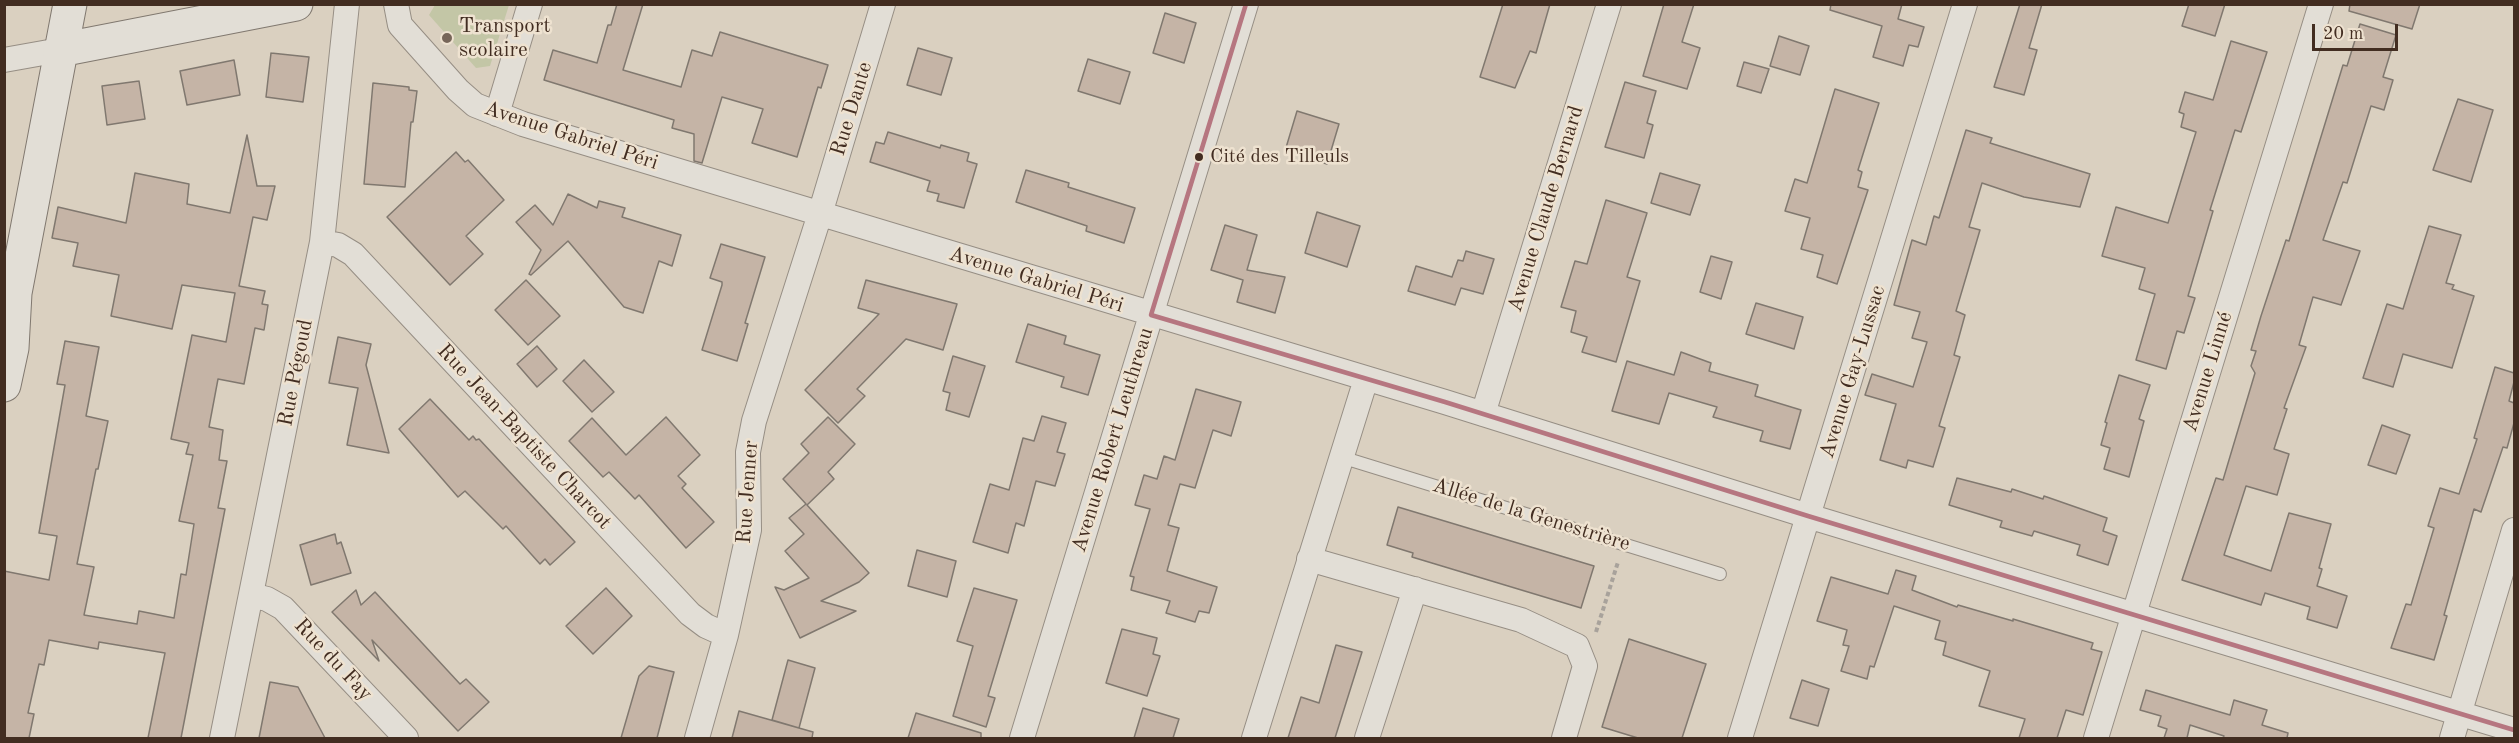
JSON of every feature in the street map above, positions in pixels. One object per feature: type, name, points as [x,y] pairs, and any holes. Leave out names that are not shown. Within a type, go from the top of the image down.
[{"type":"street","points":[[4,385],[12,348],[15,293],[70,4]]},
{"type":"street","points":[[4,60],[296,4]]},
{"type":"street","name":"Rue Pégoud","points":[[222,738],[322,242],[347,4]]},
{"type":"street","name":"Avenue Gabriel Péri","points":[[396,4],[400,24],[458,90],[475,105],[497,114],[2514,730]]},
{"type":"street","points":[[497,114],[530,4]]},
{"type":"street","name":"Rue Dante","points":[[820,214],[883,4]]},
{"type":"street","name":"Avenue Robert Leuthreau","points":[[1022,738],[1246,4]]},
{"type":"street","name":"Avenue Claude Bernard","points":[[1483,414],[1609,4]]},
{"type":"street","name":"Avenue Gay-Lussac","points":[[1740,738],[1965,4]]},
{"type":"street","name":"Avenue Linné","points":[[2096,738],[2321,4]]},
{"type":"street","name":"Rue Jenner","points":[[697,738],[726,635],[749,530],[748,452],[754,421],[820,214]]},
{"type":"street","name":"Rue Jean-Baptiste Charcot","points":[[322,242],[338,245],[353,254],[690,614],[706,627],[726,635]]},
{"type":"street","points":[[1254,738],[1366,379]]},
{"type":"street","points":[[2452,738],[2514,530]]},
{"type":"street","points":[[1309,559],[1521,620],[1577,646],[1585,666],[1563,738]]},
{"type":"street","points":[[1367,738],[1415,589]]},
{"type":"street","name":"Rue du Fay","points":[[251,595],[267,599],[283,608],[406,738]]},
{"type":"lane","name":"Allée de la Genestrière","points":[[1341,457],[1720,574]]},
{"type":"path","points":[[1585,666],[1624,544]]},
{"type":"green space","points":[[435,5],[509,5],[490,66],[476,68],[429,15]]},
{"type":"building","points":[[617,4],[643,4],[623,70],[681,87],[692,50],[712,56],[720,32],[828,65],[821,88],[818,87],[797,157],[752,143],[763,109],[722,97],[702,163],[694,161],[694,134],[672,128],[674,120],[544,80],[553,50],[597,63]]},
{"type":"building","points":[[1503,4],[1550,4],[1536,53],[1530,51],[1515,88],[1480,77]]},
{"type":"building","points":[[1664,4],[1694,4],[1682,42],[1700,48],[1687,89],[1643,76]]},
{"type":"building","points":[[1831,4],[1902,4],[1898,19],[1924,27],[1918,47],[1909,45],[1903,66],[1873,57],[1882,26],[1830,10]]},
{"type":"building","points":[[2020,4],[2042,4],[2029,48],[2037,50],[2024,95],[1994,87]]},
{"type":"building","points":[[2189,4],[2225,4],[2215,36],[2182,26]]},
{"type":"building","points":[[2350,4],[2420,4],[2412,29],[2349,11]]},
{"type":"building","points":[[1165,13],[1196,23],[1184,63],[1153,53]]},
{"type":"building","points":[[2360,24],[2396,35],[2383,77],[2393,80],[2384,110],[2371,106],[2347,183],[2343,182],[2323,240],[2360,251],[2341,305],[2313,297],[2299,345],[2306,347],[2284,408],[2287,409],[2274,449],[2289,454],[2277,495],[2246,486],[2224,555],[2271,571],[2289,513],[2331,524],[2319,568],[2322,569],[2317,586],[2347,596],[2337,628],[2307,619],[2310,607],[2265,593],[2261,605],[2182,580],[2216,478],[2223,480],[2255,373],[2251,366],[2256,351],[2251,350],[2261,316],[2286,240],[2289,241],[2343,65],[2347,66]]},
{"type":"building","points":[[1779,36],[1809,46],[1800,75],[1770,66]]},
{"type":"building","points":[[2231,41],[2267,52],[2241,132],[2235,130],[2210,210],[2213,211],[2188,296],[2195,298],[2184,333],[2177,331],[2166,369],[2136,360],[2155,294],[2139,289],[2145,268],[2102,256],[2116,207],[2168,223],[2196,132],[2181,127],[2184,114],[2179,112],[2185,92],[2213,100]]},
{"type":"building","points":[[918,48],[952,58],[941,95],[907,85]]},
{"type":"building","points":[[271,53],[309,57],[303,102],[266,97]]},
{"type":"building","points":[[1088,59],[1130,72],[1120,104],[1078,91]]},
{"type":"building","points":[[234,60],[240,95],[187,105],[180,71]]},
{"type":"building","points":[[1744,62],[1769,69],[1761,93],[1737,86]]},
{"type":"building","points":[[139,81],[145,119],[107,125],[102,86]]},
{"type":"building","points":[[1625,82],[1656,91],[1647,123],[1653,125],[1644,158],[1605,147]]},
{"type":"building","points":[[373,83],[409,87],[409,90],[417,91],[413,122],[411,122],[405,187],[364,184]]},
{"type":"building","points":[[1835,89],[1879,103],[1858,170],[1862,172],[1858,187],[1868,190],[1837,284],[1817,277],[1823,255],[1801,249],[1810,218],[1785,211],[1795,179],[1807,183]]},
{"type":"building","points":[[2458,99],[2493,110],[2471,182],[2433,170]]},
{"type":"building","points":[[1297,111],[1339,124],[1327,164],[1285,151]]},
{"type":"building","points":[[1966,130],[1992,138],[1990,143],[2090,174],[2080,207],[2024,197],[1982,183],[1969,227],[1980,230],[1956,311],[1965,315],[1954,355],[1960,357],[1939,426],[1945,428],[1933,467],[1908,460],[1906,468],[1880,460],[1896,404],[1865,395],[1872,374],[1913,387],[1927,342],[1912,338],[1920,312],[1894,305],[1912,240],[1926,245],[1934,216],[1939,218]]},
{"type":"building","points":[[888,132],[940,148],[941,145],[969,153],[967,161],[977,164],[964,208],[937,201],[939,194],[927,191],[930,181],[870,162],[876,142],[884,144]]},
{"type":"building","points":[[247,135],[257,186],[275,186],[267,220],[253,217],[239,286],[265,291],[262,304],[268,305],[264,330],[255,328],[244,384],[218,379],[209,427],[223,430],[219,460],[227,461],[218,508],[225,509],[181,738],[148,738],[165,653],[99,642],[98,649],[49,640],[44,665],[39,664],[28,713],[34,714],[29,738],[4,738],[4,571],[49,580],[57,536],[39,533],[65,385],[57,384],[65,341],[99,347],[86,416],[108,421],[77,564],[94,567],[84,615],[137,624],[139,611],[174,618],[181,574],[186,575],[194,524],[179,521],[193,455],[186,454],[189,443],[171,439],[192,335],[226,342],[235,293],[182,285],[172,329],[111,316],[119,275],[73,266],[78,243],[52,238],[58,207],[126,223],[135,173],[189,184],[187,204],[230,213]]},
{"type":"building","points":[[456,152],[465,162],[468,160],[504,200],[466,236],[483,254],[450,285],[387,217]]},
{"type":"building","points":[[1026,170],[1069,183],[1068,187],[1135,208],[1124,243],[1086,231],[1087,226],[1016,202]]},
{"type":"building","points":[[1660,173],[1700,185],[1690,215],[1651,203]]},
{"type":"building","points":[[568,194],[597,208],[599,201],[625,208],[622,217],[681,235],[672,266],[659,261],[643,313],[624,307],[568,241],[531,275],[529,274],[541,250],[516,222],[535,205],[553,225]]},
{"type":"building","points":[[1606,200],[1647,213],[1627,277],[1640,281],[1616,362],[1582,352],[1587,337],[1571,332],[1576,311],[1561,307],[1575,261],[1587,264]]},
{"type":"building","points":[[1317,212],[1360,226],[1347,267],[1305,253]]},
{"type":"building","points":[[1225,225],[1257,235],[1247,270],[1285,277],[1275,313],[1237,302],[1243,280],[1211,270]]},
{"type":"building","points":[[2429,226],[2461,235],[2446,283],[2454,285],[2452,289],[2474,296],[2452,368],[2403,354],[2393,387],[2363,378],[2387,304],[2403,309]]},
{"type":"building","points":[[721,244],[765,257],[745,323],[748,324],[737,361],[702,350],[722,285],[722,282],[710,278]]},
{"type":"building","points":[[1466,251],[1494,259],[1483,294],[1461,288],[1455,305],[1408,291],[1416,266],[1452,277],[1458,260],[1463,261]]},
{"type":"building","points":[[1711,256],[1732,262],[1721,299],[1700,292]]},
{"type":"building","points":[[526,280],[560,316],[528,345],[495,310]]},
{"type":"building","points":[[866,280],[957,304],[943,350],[906,339],[857,389],[865,396],[838,423],[805,390],[879,314],[858,308]]},
{"type":"building","points":[[1756,303],[1803,317],[1794,349],[1746,334]]},
{"type":"building","points":[[1028,324],[1066,336],[1064,344],[1100,355],[1088,395],[1061,387],[1064,377],[1016,362]]},
{"type":"building","points":[[338,337],[371,344],[366,365],[389,453],[347,445],[358,388],[329,383]]},
{"type":"building","points":[[537,346],[557,369],[537,387],[517,364]]},
{"type":"building","points":[[1681,352],[1711,363],[1709,371],[1758,385],[1755,396],[1801,410],[1790,449],[1760,441],[1763,431],[1713,417],[1717,407],[1669,393],[1659,424],[1612,411],[1627,361],[1674,375]]},
{"type":"building","points":[[953,356],[985,366],[969,417],[946,410],[950,393],[943,391]]},
{"type":"building","points":[[584,360],[614,392],[592,412],[563,381]]},
{"type":"building","points":[[2495,367],[2514,373],[2509,401],[2514,403],[2514,423],[2507,448],[2503,447],[2481,512],[2474,509],[2444,615],[2447,616],[2434,660],[2391,648],[2406,604],[2411,605],[2434,528],[2428,526],[2440,488],[2459,494],[2477,439],[2474,438]]},
{"type":"building","points":[[2119,375],[2150,385],[2139,419],[2144,421],[2129,477],[2104,469],[2110,448],[2101,445],[2107,423],[2105,422]]},
{"type":"building","points":[[1196,389],[1241,402],[1231,436],[1213,430],[1195,488],[1180,484],[1168,525],[1179,528],[1167,571],[1217,587],[1209,613],[1199,611],[1195,622],[1166,613],[1170,601],[1131,590],[1134,577],[1130,576],[1150,509],[1135,505],[1144,475],[1157,479],[1164,456],[1175,460]]},
{"type":"building","points":[[430,399],[469,440],[473,436],[476,440],[479,439],[575,542],[550,565],[545,559],[540,564],[506,526],[503,529],[465,491],[458,497],[399,429]]},
{"type":"building","points":[[1042,416],[1066,423],[1057,452],[1065,454],[1055,486],[1036,481],[1024,526],[1016,523],[1008,553],[973,542],[990,484],[1009,490],[1023,438],[1034,441]]},
{"type":"building","points":[[666,417],[700,455],[678,476],[686,484],[682,488],[714,522],[686,548],[639,495],[635,499],[609,472],[603,477],[569,441],[592,418],[626,455]]},
{"type":"building","points":[[828,417],[855,444],[828,472],[834,479],[807,505],[869,573],[859,582],[821,601],[856,611],[800,638],[775,587],[784,590],[809,578],[785,551],[804,534],[789,518],[806,504],[783,479],[809,453],[801,444]]},
{"type":"building","points":[[2382,425],[2410,435],[2396,474],[2368,465]]},
{"type":"building","points":[[1957,478],[2011,492],[2012,489],[2043,499],[2044,496],[2107,518],[2103,531],[2117,536],[2108,565],[2077,555],[2080,545],[2034,531],[2032,536],[2000,527],[2002,521],[1949,505]]},
{"type":"building","points":[[1398,507],[1594,566],[1581,608],[1412,557],[1413,553],[1387,545]]},
{"type":"building","points":[[335,534],[337,544],[341,542],[351,573],[311,585],[300,545]]},
{"type":"building","points":[[917,550],[956,561],[947,597],[908,586]]},
{"type":"building","points":[[1896,570],[1916,576],[1912,590],[1957,607],[1958,605],[2013,621],[2013,619],[2093,643],[2091,649],[2102,652],[2083,715],[2066,710],[2057,738],[2019,738],[2025,719],[1979,706],[1990,671],[1943,655],[1946,642],[1935,639],[1940,621],[1894,606],[1874,667],[1870,666],[1867,679],[1841,671],[1849,646],[1843,645],[1847,630],[1817,621],[1831,577],[1888,594]]},
{"type":"building","points":[[606,588],[632,616],[593,654],[566,626]]},
{"type":"building","points":[[974,588],[1017,600],[988,696],[995,698],[986,727],[953,716],[973,646],[957,641]]},
{"type":"building","points":[[356,590],[361,605],[375,592],[460,684],[466,679],[489,702],[458,731],[372,640],[379,661],[332,612]]},
{"type":"building","points":[[1122,629],[1157,638],[1153,654],[1160,656],[1147,696],[1106,683]]},
{"type":"building","points":[[1629,639],[1706,664],[1682,738],[1638,738],[1602,727]]},
{"type":"building","points":[[1336,645],[1362,652],[1335,738],[1288,738],[1301,697],[1319,703]]},
{"type":"building","points":[[788,660],[815,668],[799,728],[772,720]]},
{"type":"building","points":[[649,666],[674,672],[657,738],[621,738],[639,676]]},
{"type":"building","points":[[1802,680],[1829,689],[1818,726],[1790,718]]},
{"type":"building","points":[[270,682],[298,687],[325,738],[259,738]]},
{"type":"building","points":[[2146,690],[2230,715],[2234,700],[2267,710],[2262,725],[2288,733],[2287,738],[2223,738],[2224,736],[2190,725],[2187,738],[2164,738],[2167,729],[2158,726],[2161,716],[2140,710]]},
{"type":"building","points":[[1143,708],[1179,719],[1173,738],[1134,738]]},
{"type":"building","points":[[739,711],[813,732],[812,738],[732,738]]},
{"type":"building","points":[[916,713],[981,733],[981,738],[908,738]]},
{"type":"transit line","points":[[1151,315],[1246,4]]},
{"type":"transit line","points":[[1151,315],[1445,402],[1808,516],[2514,730]]},
{"type":"place","name":"Transport scolaire","points":[[447,38]]},
{"type":"place","name":"Cité des Tilleuls","points":[[1199,157]]}]
